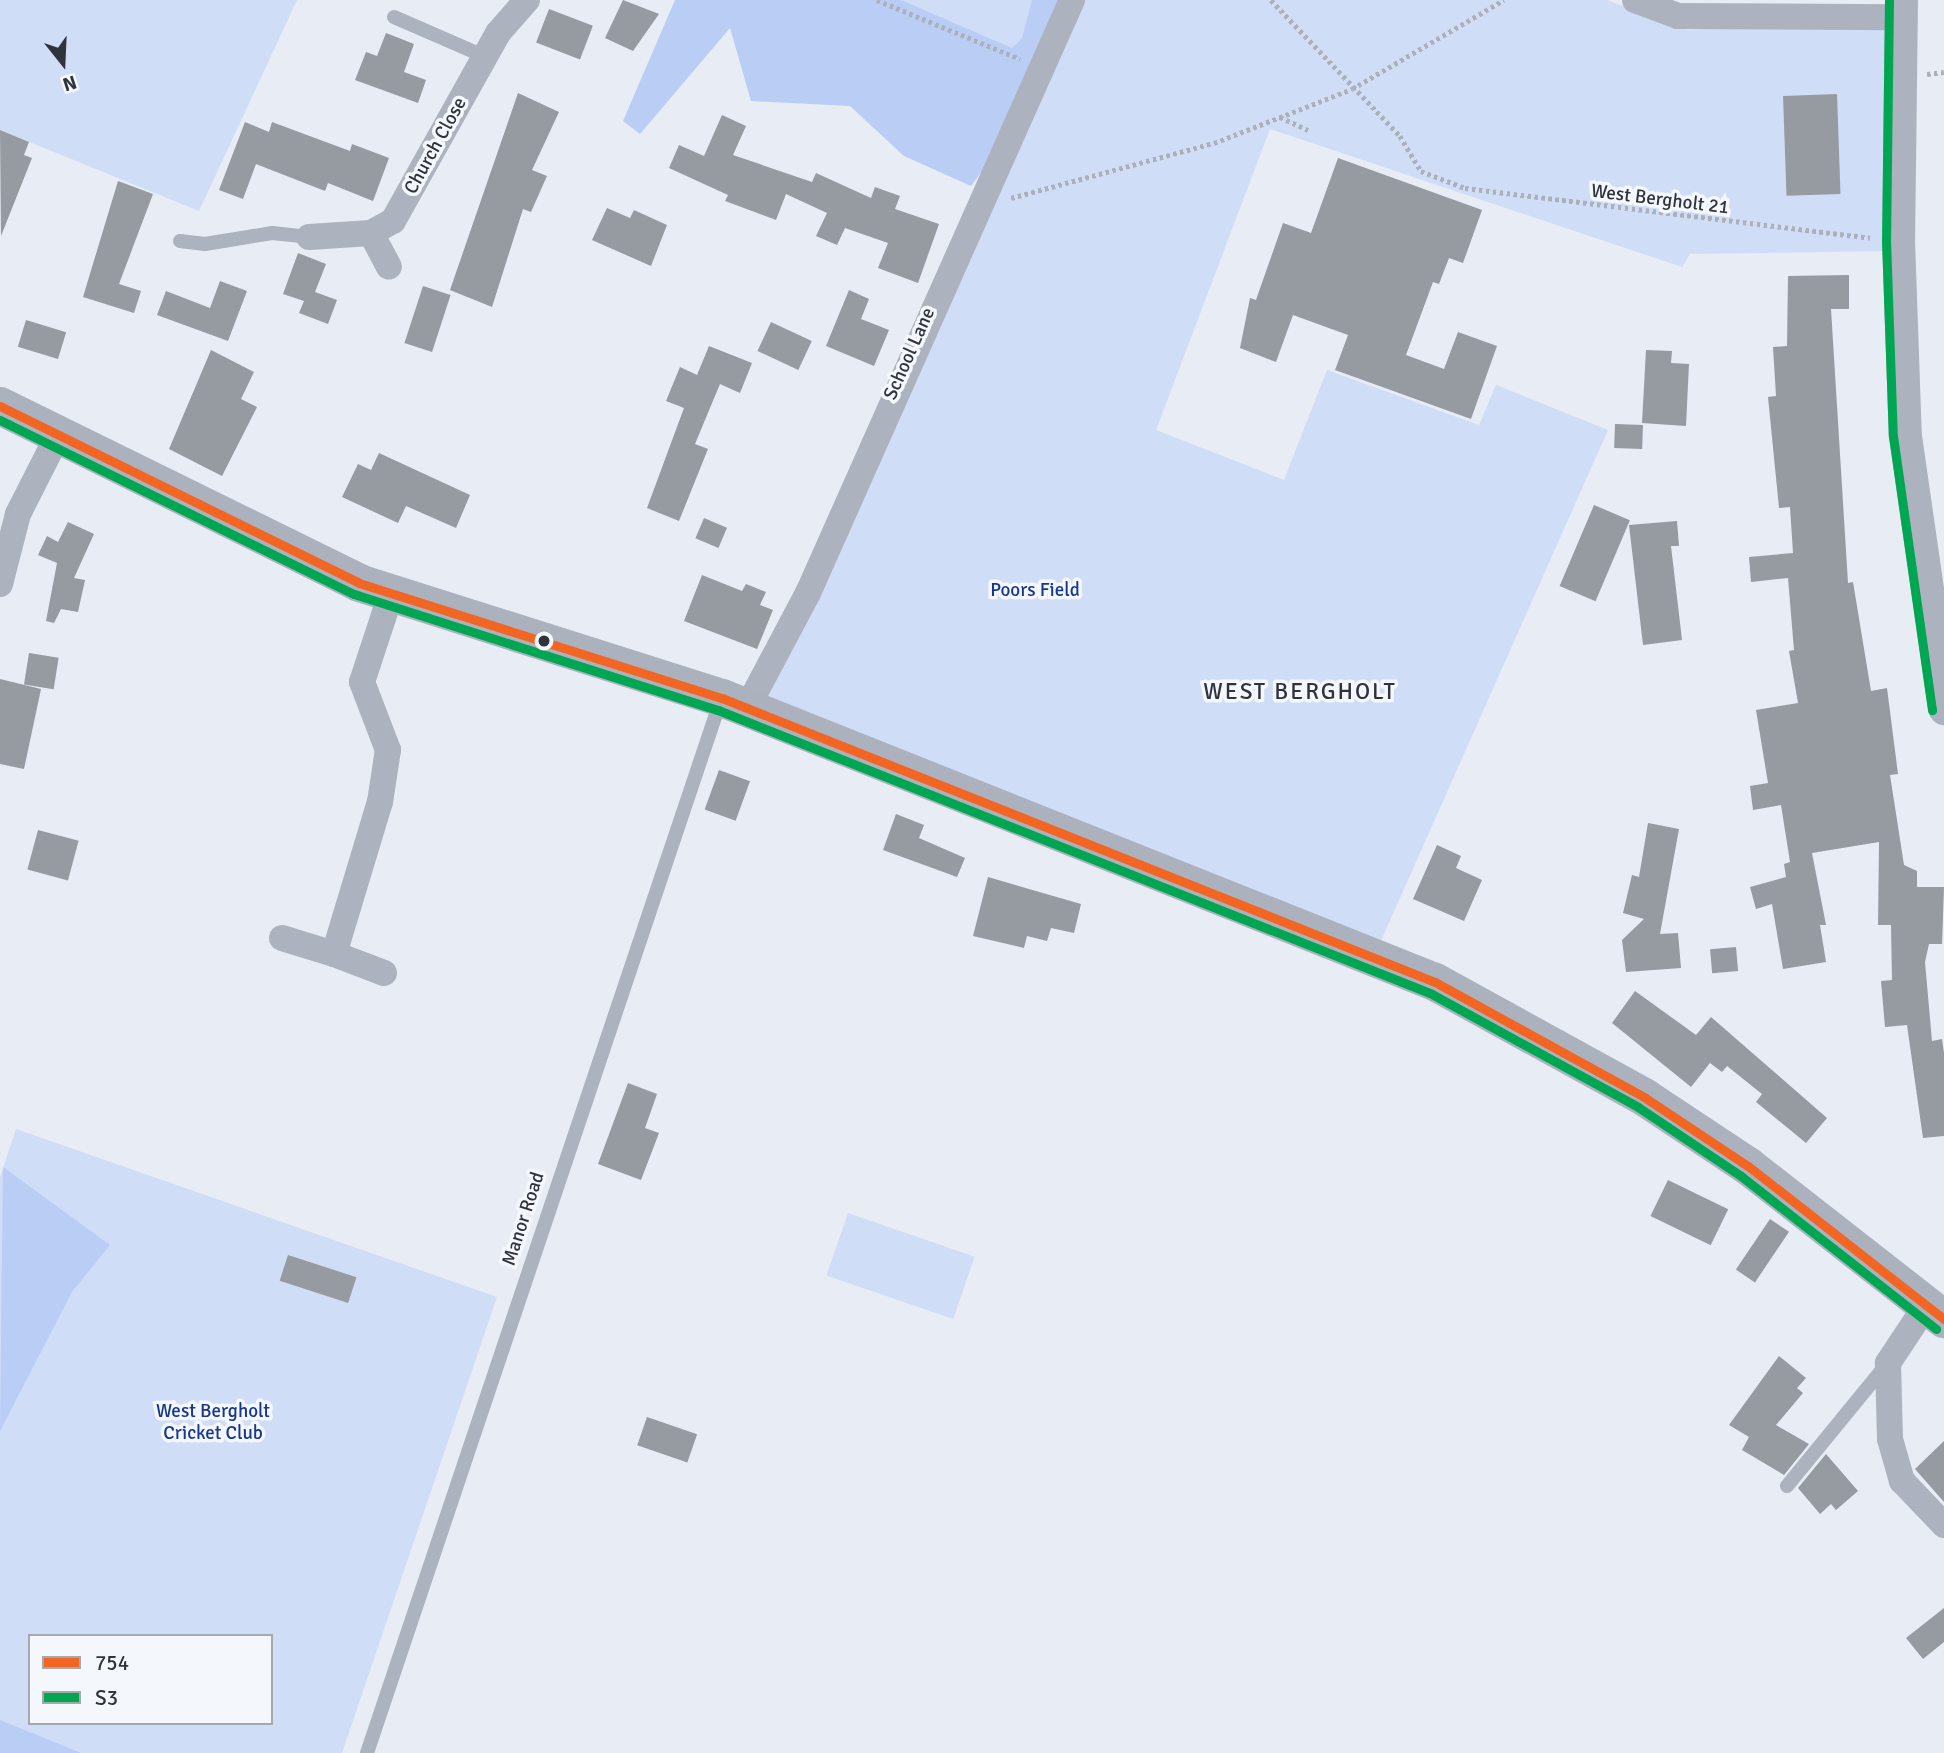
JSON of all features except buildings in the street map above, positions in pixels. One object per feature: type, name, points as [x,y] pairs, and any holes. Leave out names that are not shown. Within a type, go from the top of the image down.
[{"type":"main road","points":[[0,406],[391,594],[734,703],[1435,982],[1655,1105],[1748,1166],[1935,1312]]},
{"type":"street","name":"Church Close","points":[[371,233],[393,221],[486,57],[527,0]]},
{"type":"street","name":"School Lane","points":[[734,703],[807,593],[928,312],[975,220],[1072,0]]},
{"type":"street","points":[[1635,0],[1678,16],[1901,9],[1898,240],[1905,436],[1944,708]]},
{"type":"street","points":[[309,237],[371,233],[389,267]]},
{"type":"street","points":[[0,584],[18,514],[58,435]]},
{"type":"street","points":[[334,954],[380,802],[388,750],[362,682],[391,594]]},
{"type":"street","points":[[282,938],[384,972]]},
{"type":"street","points":[[1935,1312],[1888,1363],[1894,1460],[1911,1496],[1944,1525]]},
{"type":"lane","points":[[394,18],[486,57]]},
{"type":"lane","points":[[180,241],[272,233],[309,237]]},
{"type":"lane","name":"Manor Road","points":[[367,1753],[734,703]]},
{"type":"lane","points":[[1787,1486],[1888,1363]]},
{"type":"path","points":[[877,0],[1044,68]]},
{"type":"path","points":[[1272,0],[1352,89]]},
{"type":"path","points":[[975,220],[986,226],[1004,201],[1213,142],[1352,89],[1504,0]]},
{"type":"path","name":"West Bergholt 21","points":[[1352,89],[1400,135],[1421,171],[1465,188],[1898,240]]},
{"type":"path","points":[[1280,116],[1308,130]]},
{"type":"green space","points":[[0,0],[297,0],[199,211],[0,130]]},
{"type":"green space","points":[[864,0],[1062,0],[1037,65]]},
{"type":"green space","name":"Poors Field","points":[[1079,0],[1607,0],[1688,30],[1892,20],[1888,251],[1690,254],[1682,267],[1270,129],[1156,430],[1284,480],[1327,370],[1479,425],[1496,385],[1608,430],[1380,943],[764,699]]},
{"type":"green space","name":"West Bergholt Cricket Club","points":[[16,1129],[497,1297],[342,1753],[0,1753],[0,1177]]},
{"type":"green space","points":[[848,1213],[975,1257],[953,1319],[827,1275]]},
{"type":"shaded area","points":[[675,0],[901,0],[1012,48],[1022,38],[1032,0],[1062,0],[1006,139],[971,186],[904,156],[850,106],[751,101],[730,28],[640,134],[623,121]]},
{"type":"shaded area","points":[[3,1167],[110,1245],[72,1292],[0,1431]]},
{"type":"shaded area","points":[[0,1720],[81,1753],[0,1753]]},
{"type":"transit line","name":"S3","points":[[1889,0],[1886,240],[1893,436],[1932,710]]},
{"type":"transit line","name":"754","points":[[0,406],[359,583],[722,698],[1435,982],[1644,1097],[1748,1166],[1944,1319]]},
{"type":"transit line","name":"S3","points":[[0,420],[354,594],[718,710],[1430,993],[1638,1107],[1741,1176],[1936,1329]]},
{"type":"district","name":"WEST BERGHOLT","points":[[1300,692]]}]
